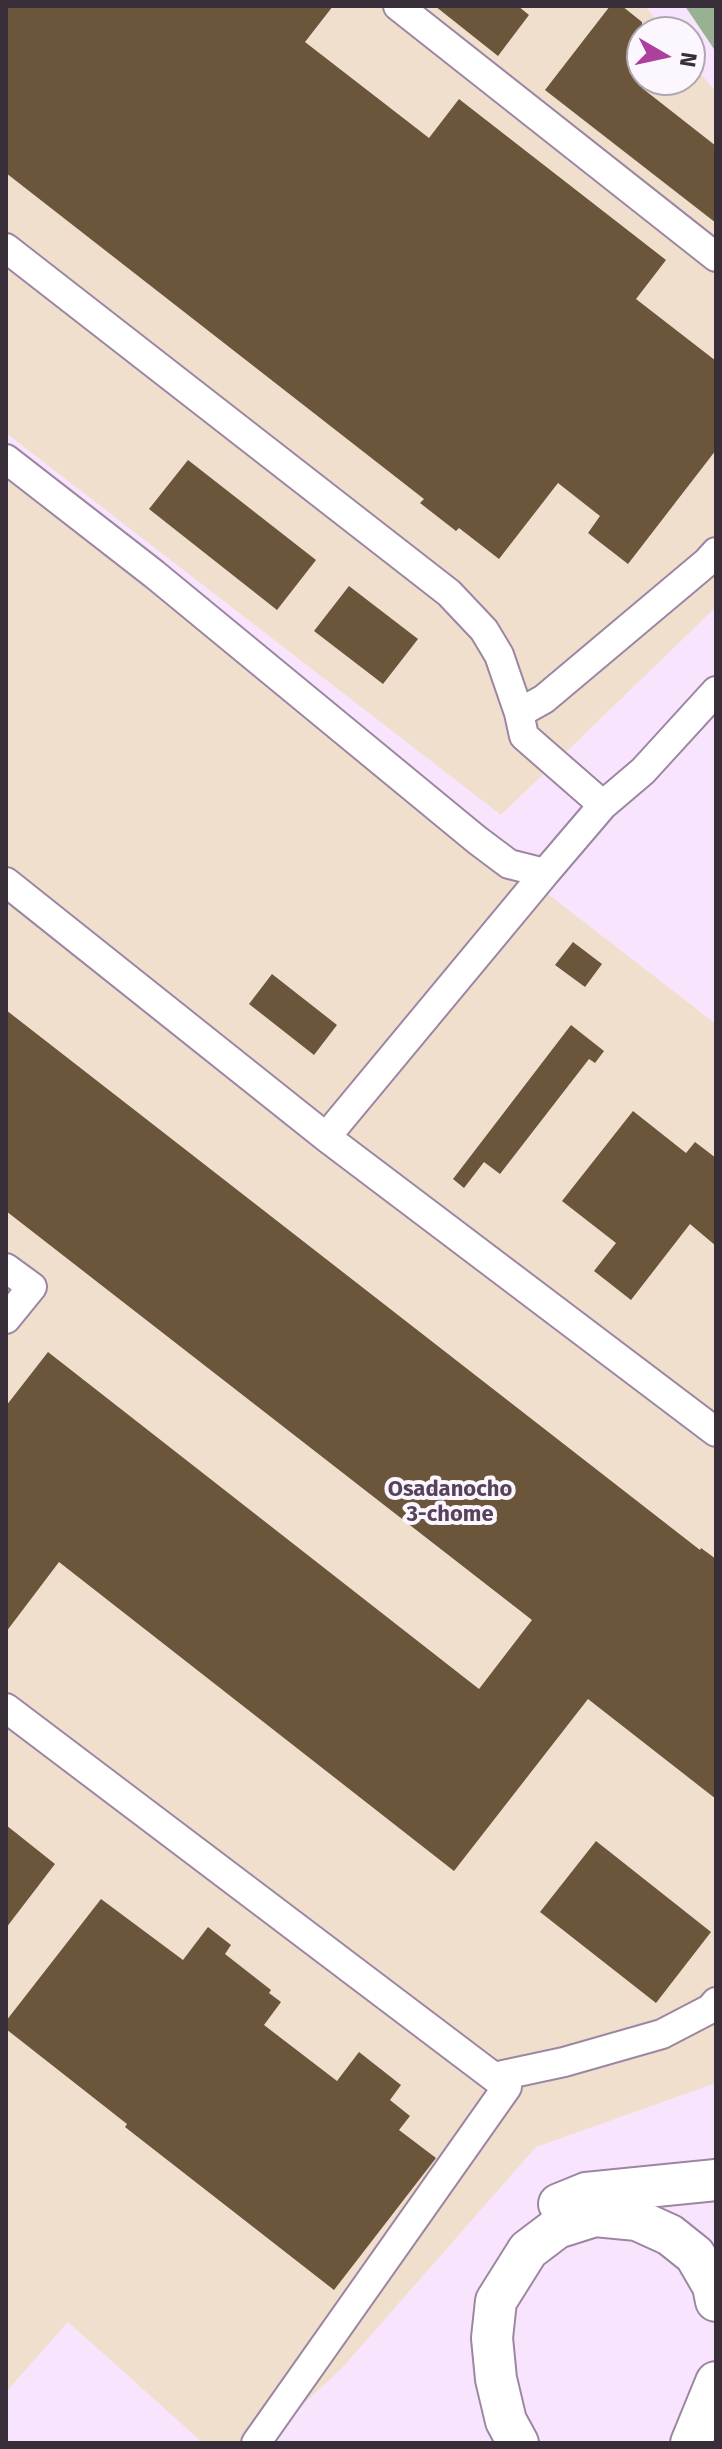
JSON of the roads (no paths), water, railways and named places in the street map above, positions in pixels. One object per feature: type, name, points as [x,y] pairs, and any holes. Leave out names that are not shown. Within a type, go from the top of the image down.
[{"type":"highway","points":[[496,2443],[487,2425],[476,2381],[470,2335],[475,2296],[491,2259],[516,2232],[547,2210],[586,2193],[716,2180]]},
{"type":"highway","points":[[518,2443],[506,2421],[496,2379],[492,2338],[496,2301],[528,2250],[557,2228],[595,2216],[637,2220],[670,2235],[695,2255],[713,2286],[716,2301]]},
{"type":"highway","points":[[691,2443],[716,2382]]},
{"type":"street","points":[[398,6],[716,257]]},
{"type":"street","points":[[6,248],[449,593],[484,630],[491,642],[507,677],[524,736],[603,805]]},
{"type":"street","points":[[6,459],[154,574],[477,840],[509,864],[545,873]]},
{"type":"street","points":[[519,713],[544,699],[574,675],[716,552]]},
{"type":"street","points":[[326,1137],[603,805],[643,771],[716,691]]},
{"type":"street","points":[[6,882],[326,1137],[716,1432]]},
{"type":"street","points":[[6,1268],[32,1287],[6,1319]]},
{"type":"street","points":[[6,1708],[507,2087],[256,2443]]},
{"type":"street","points":[[494,2077],[564,2062],[662,2034],[710,2009],[716,2002]]},
{"type":"district","name":"Osadanocho 3-chome","points":[[450,1502]]}]
